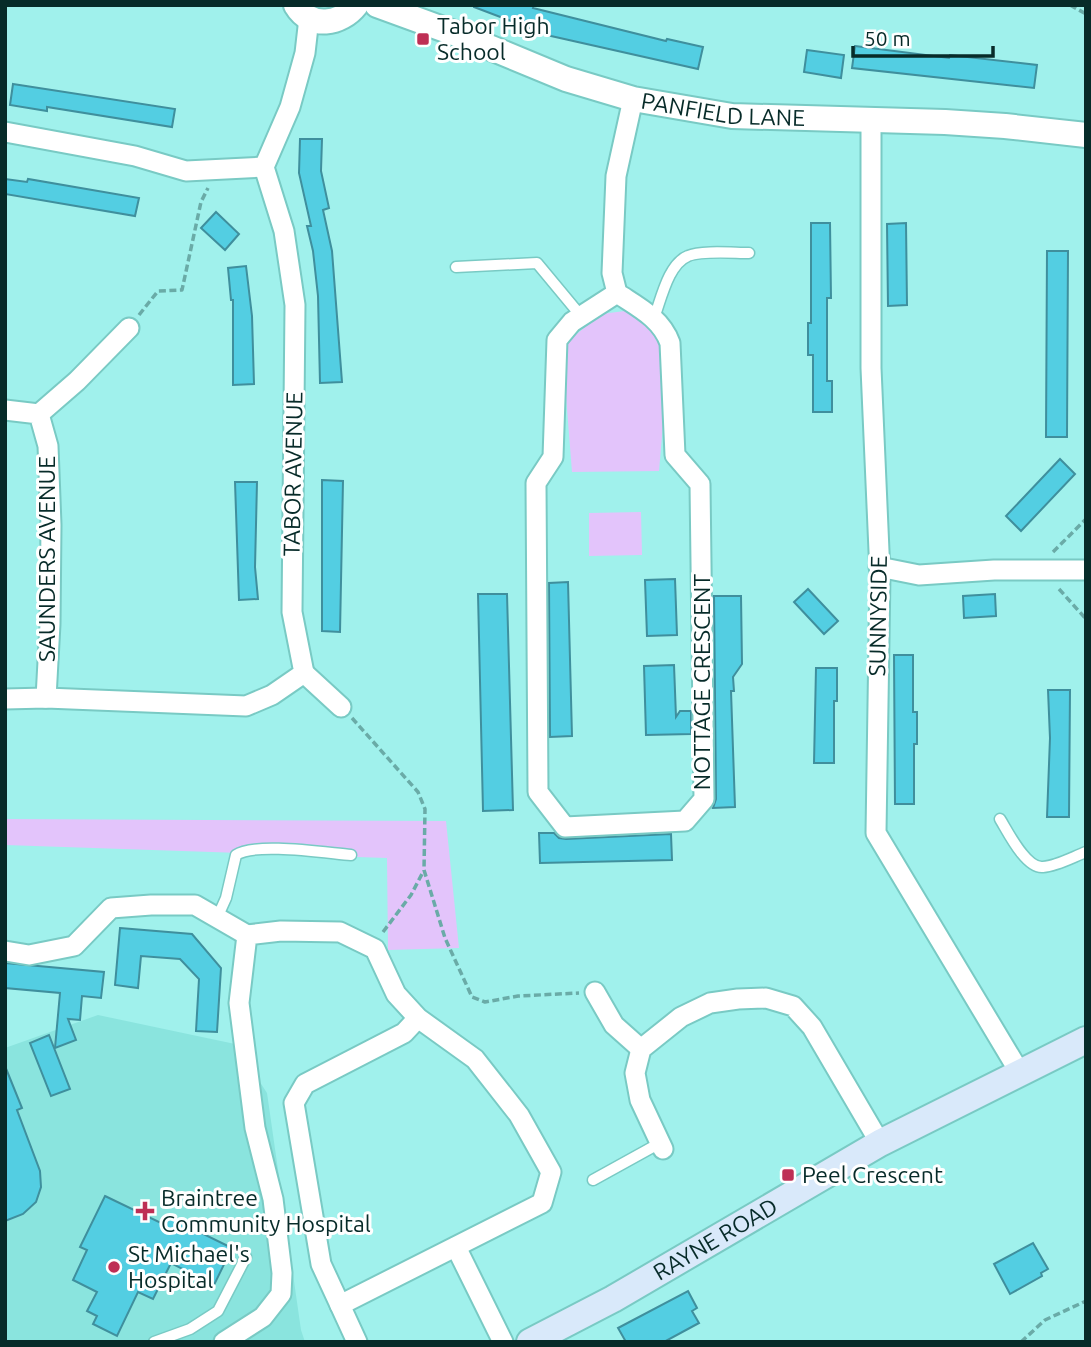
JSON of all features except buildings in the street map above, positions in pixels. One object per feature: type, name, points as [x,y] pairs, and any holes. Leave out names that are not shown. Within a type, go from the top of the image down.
[{"type":"main road","name":"RAYNE ROAD","points":[[530,1342],[612,1299],[880,1143],[1086,1040]]},
{"type":"street","points":[[5,132],[135,156],[186,171],[264,167],[290,107],[304,53],[302,12],[322,22],[334,22],[348,16],[356,5]]},
{"type":"street","name":"PANFIELD LANE","points":[[377,5],[462,36],[566,79],[633,99],[732,116],[1005,126],[1086,135]]},
{"type":"street","points":[[617,293],[612,273],[615,176],[633,99]]},
{"type":"street","name":"SUNNYSIDE","points":[[871,120],[871,368],[879,567],[876,833],[1020,1073]]},
{"type":"street","name":"TABOR AVENUE","points":[[264,167],[284,231],[295,305],[292,612],[304,673]]},
{"type":"street","name":"NOTTAGE CRESCENT","points":[[617,293],[654,318],[665,330],[670,343],[675,455],[700,484],[704,799],[685,821],[565,827],[538,792],[536,483],[553,457],[557,340],[572,322],[581,316],[617,293]]},
{"type":"street","points":[[5,410],[38,414],[77,381],[129,328]]},
{"type":"street","name":"SAUNDERS AVENUE","points":[[38,414],[48,446],[51,526],[46,698]]},
{"type":"street","points":[[879,567],[919,575],[994,570],[1086,570]]},
{"type":"street","points":[[5,699],[46,698],[246,706],[272,695],[304,673],[341,707]]},
{"type":"street","points":[[5,951],[29,955],[74,946],[111,908],[151,905],[195,905],[247,936],[281,931],[340,932],[376,949],[396,994],[418,1018],[475,1059],[519,1115],[551,1172],[542,1203],[340,1305]]},
{"type":"street","points":[[223,1342],[263,1317],[281,1294],[282,1283],[273,1199],[256,1128],[239,1003],[247,936]]},
{"type":"street","points":[[595,992],[614,1025],[641,1049]]},
{"type":"street","points":[[662,1146],[640,1100],[635,1073],[641,1049],[681,1017],[710,1003],[766,998],[793,1006],[812,1027],[880,1143]]},
{"type":"street","points":[[358,1342],[321,1264],[294,1104],[305,1084],[404,1033],[418,1018]]},
{"type":"street","points":[[456,1247],[503,1342]]},
{"type":"lane","points":[[654,318],[669,279],[679,262],[690,255],[749,253]]},
{"type":"lane","points":[[456,267],[537,263],[581,316]]},
{"type":"lane","points":[[1000,819],[1034,866],[1043,867],[1086,852]]},
{"type":"lane","points":[[217,918],[226,898],[236,855],[242,850],[289,850],[351,855]]},
{"type":"lane","points":[[593,1180],[662,1146]]},
{"type":"lane","points":[[154,1342],[190,1329],[218,1311],[246,1257]]},
{"type":"path","points":[[1070,5],[1086,14]]},
{"type":"path","points":[[129,328],[158,291],[182,290],[201,202],[216,170]]},
{"type":"path","points":[[1086,519],[1049,556],[1048,570],[1050,580],[1086,619]]},
{"type":"path","points":[[341,707],[418,792],[425,809],[424,870],[445,939],[472,997],[485,1002],[518,996],[595,992]]},
{"type":"path","points":[[376,949],[380,936],[411,895],[424,870]]},
{"type":"path","points":[[1021,1342],[1045,1320],[1086,1301]]},
{"type":"shaded area","points":[[625,311],[670,343],[659,471],[572,472],[562,346],[601,314]]},
{"type":"shaded area","points":[[641,512],[642,555],[589,556],[589,513]]},
{"type":"shaded area","points":[[5,819],[446,821],[459,948],[388,950],[387,858],[5,845]]},
{"type":"shaded area","name":"Braintree Community Hospital","points":[[98,1015],[235,1044],[267,1093],[301,1330],[305,1342],[5,1342],[5,1048]]},
{"type":"place","name":"Tabor High School","points":[[423,39]]},
{"type":"place","name":"Peel Crescent","points":[[788,1175]]},
{"type":"place","name":"Braintree Community Hospital","points":[[145,1211]]},
{"type":"place","name":"St Michael's Hospital","points":[[114,1267]]}]
